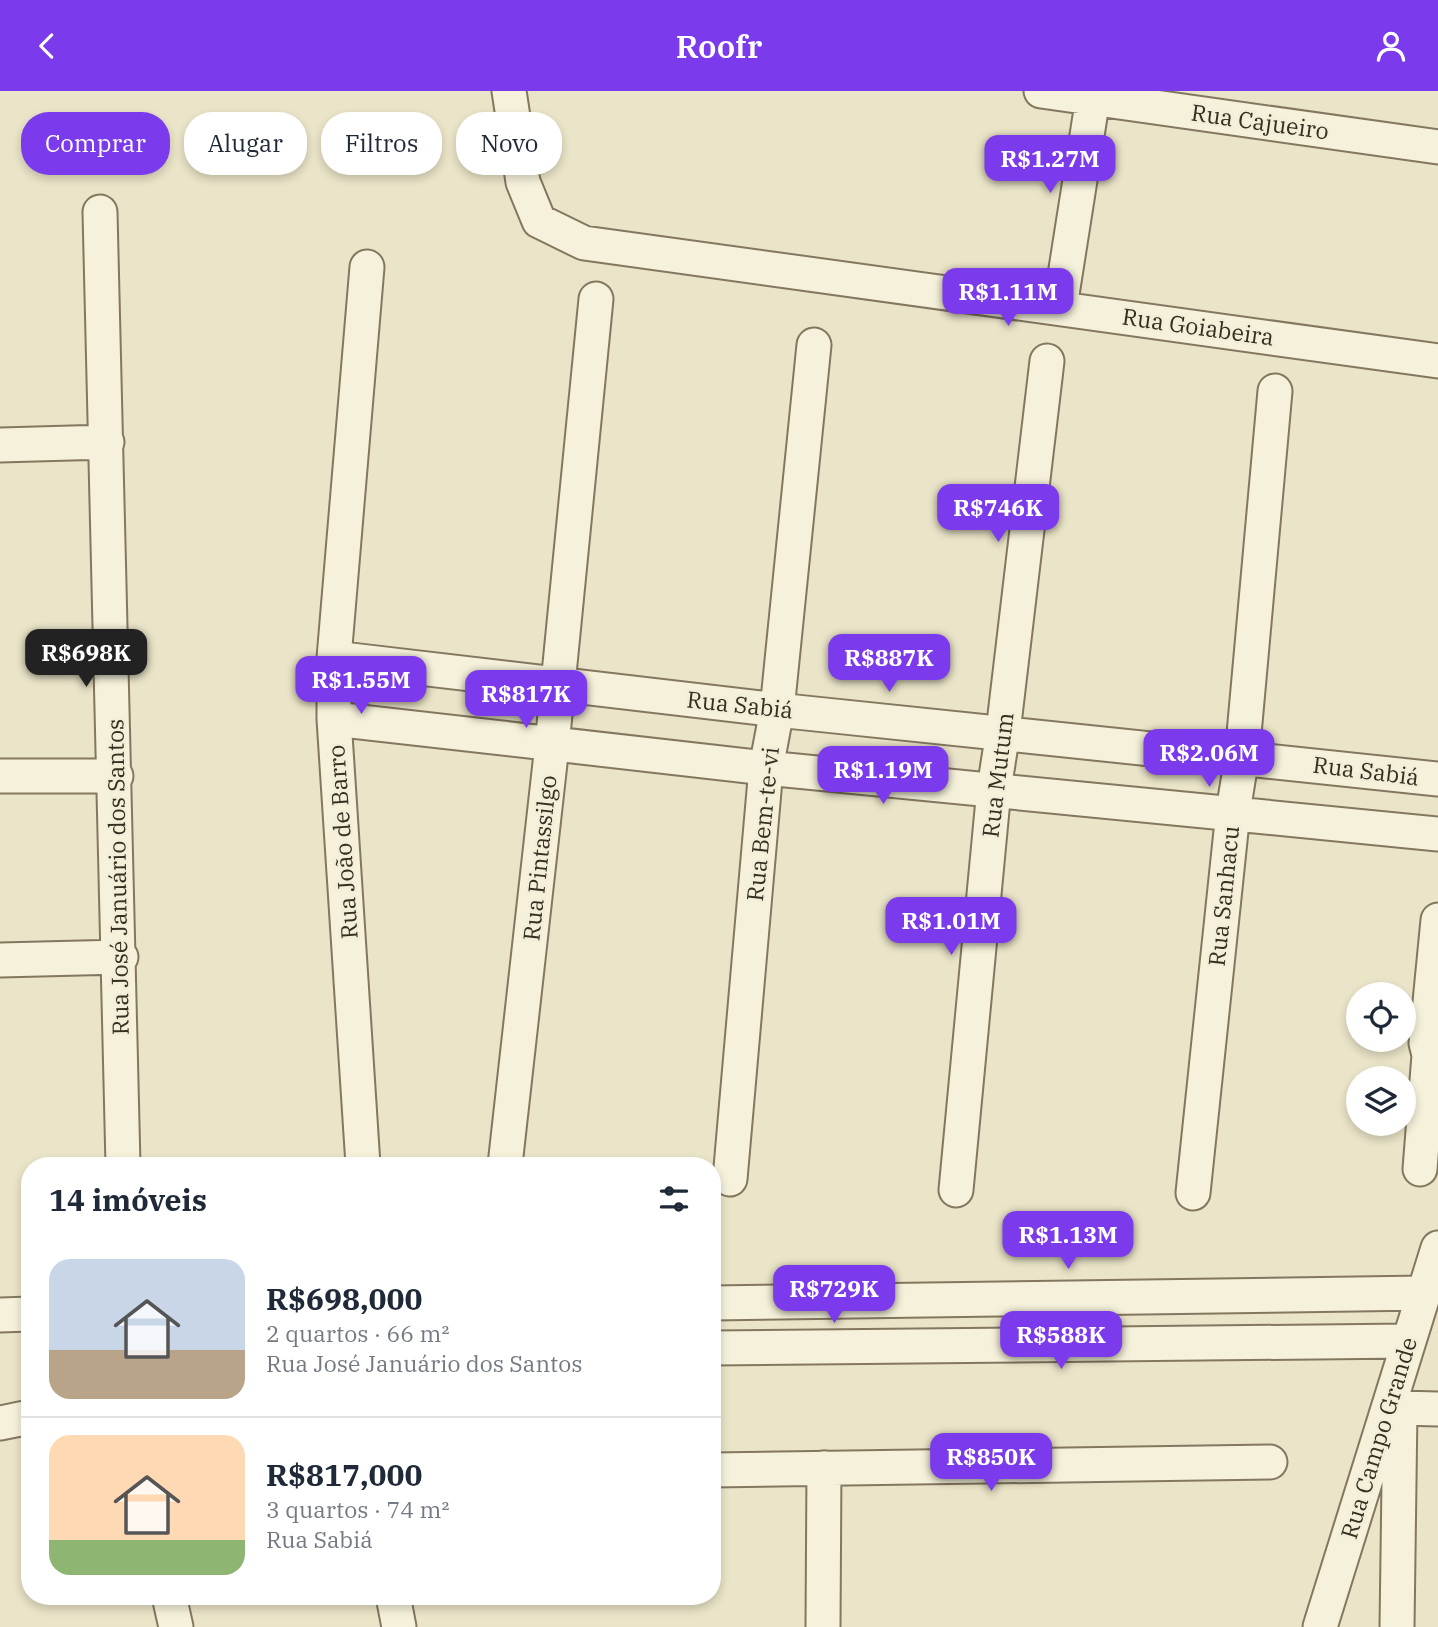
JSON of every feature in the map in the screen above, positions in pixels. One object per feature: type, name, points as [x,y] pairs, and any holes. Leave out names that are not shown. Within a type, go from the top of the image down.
[{"type":"street","name":"Rua Goiabeira","points":[[509,91],[523,182],[539,221],[584,243],[1438,361]]},
{"type":"street","name":"Rua Cajueiro","points":[[1041,91],[1094,95],[1438,147]]},
{"type":"street","points":[[1060,307],[1094,95]]},
{"type":"street","name":"Rua José Januário dos Santos","points":[[100,212],[121,957],[123,1157]]},
{"type":"street","name":"Rua João de Barro","points":[[362,1157],[334,719],[334,658],[367,267]]},
{"type":"street","name":"Rua Pintassilgo","points":[[506,1157],[552,745],[596,299]]},
{"type":"street","name":"Rua Bem-te-vi","points":[[730,1179],[766,768],[777,710],[814,345]]},
{"type":"street","name":"Rua Mutum","points":[[956,1190],[994,789],[1047,361]]},
{"type":"street","name":"Rua Sanhacu","points":[[1193,1193],[1233,812],[1242,756],[1275,391]]},
{"type":"street","points":[[0,446],[107,442]]},
{"type":"street","name":"Rua Sabiá","points":[[334,658],[777,710],[1242,756],[1438,779]]},
{"type":"street","points":[[334,719],[766,768],[1438,834]]},
{"type":"street","points":[[0,776],[116,776]]},
{"type":"street","points":[[1420,1169],[1433,1060],[1426,1042],[1434,986],[1438,920]]},
{"type":"street","points":[[0,960],[121,957]]},
{"type":"street","name":"Rua Campo Grande","points":[[1320,1627],[1438,1248]]},
{"type":"street","points":[[721,1303],[1424,1293]]},
{"type":"street","points":[[859,1301],[862,1346]]},
{"type":"street","points":[[0,1315],[21,1314]]},
{"type":"street","points":[[721,1348],[1408,1341]]},
{"type":"street","points":[[1397,1627],[1400,1374]]},
{"type":"street","points":[[1400,1408],[1438,1409]]},
{"type":"street","points":[[0,1423],[21,1419]]},
{"type":"street","points":[[721,1469],[1270,1462]]},
{"type":"street","points":[[823,1627],[824,1468]]},
{"type":"street","points":[[171,1605],[176,1627]]},
{"type":"street","points":[[395,1605],[399,1627]]}]
